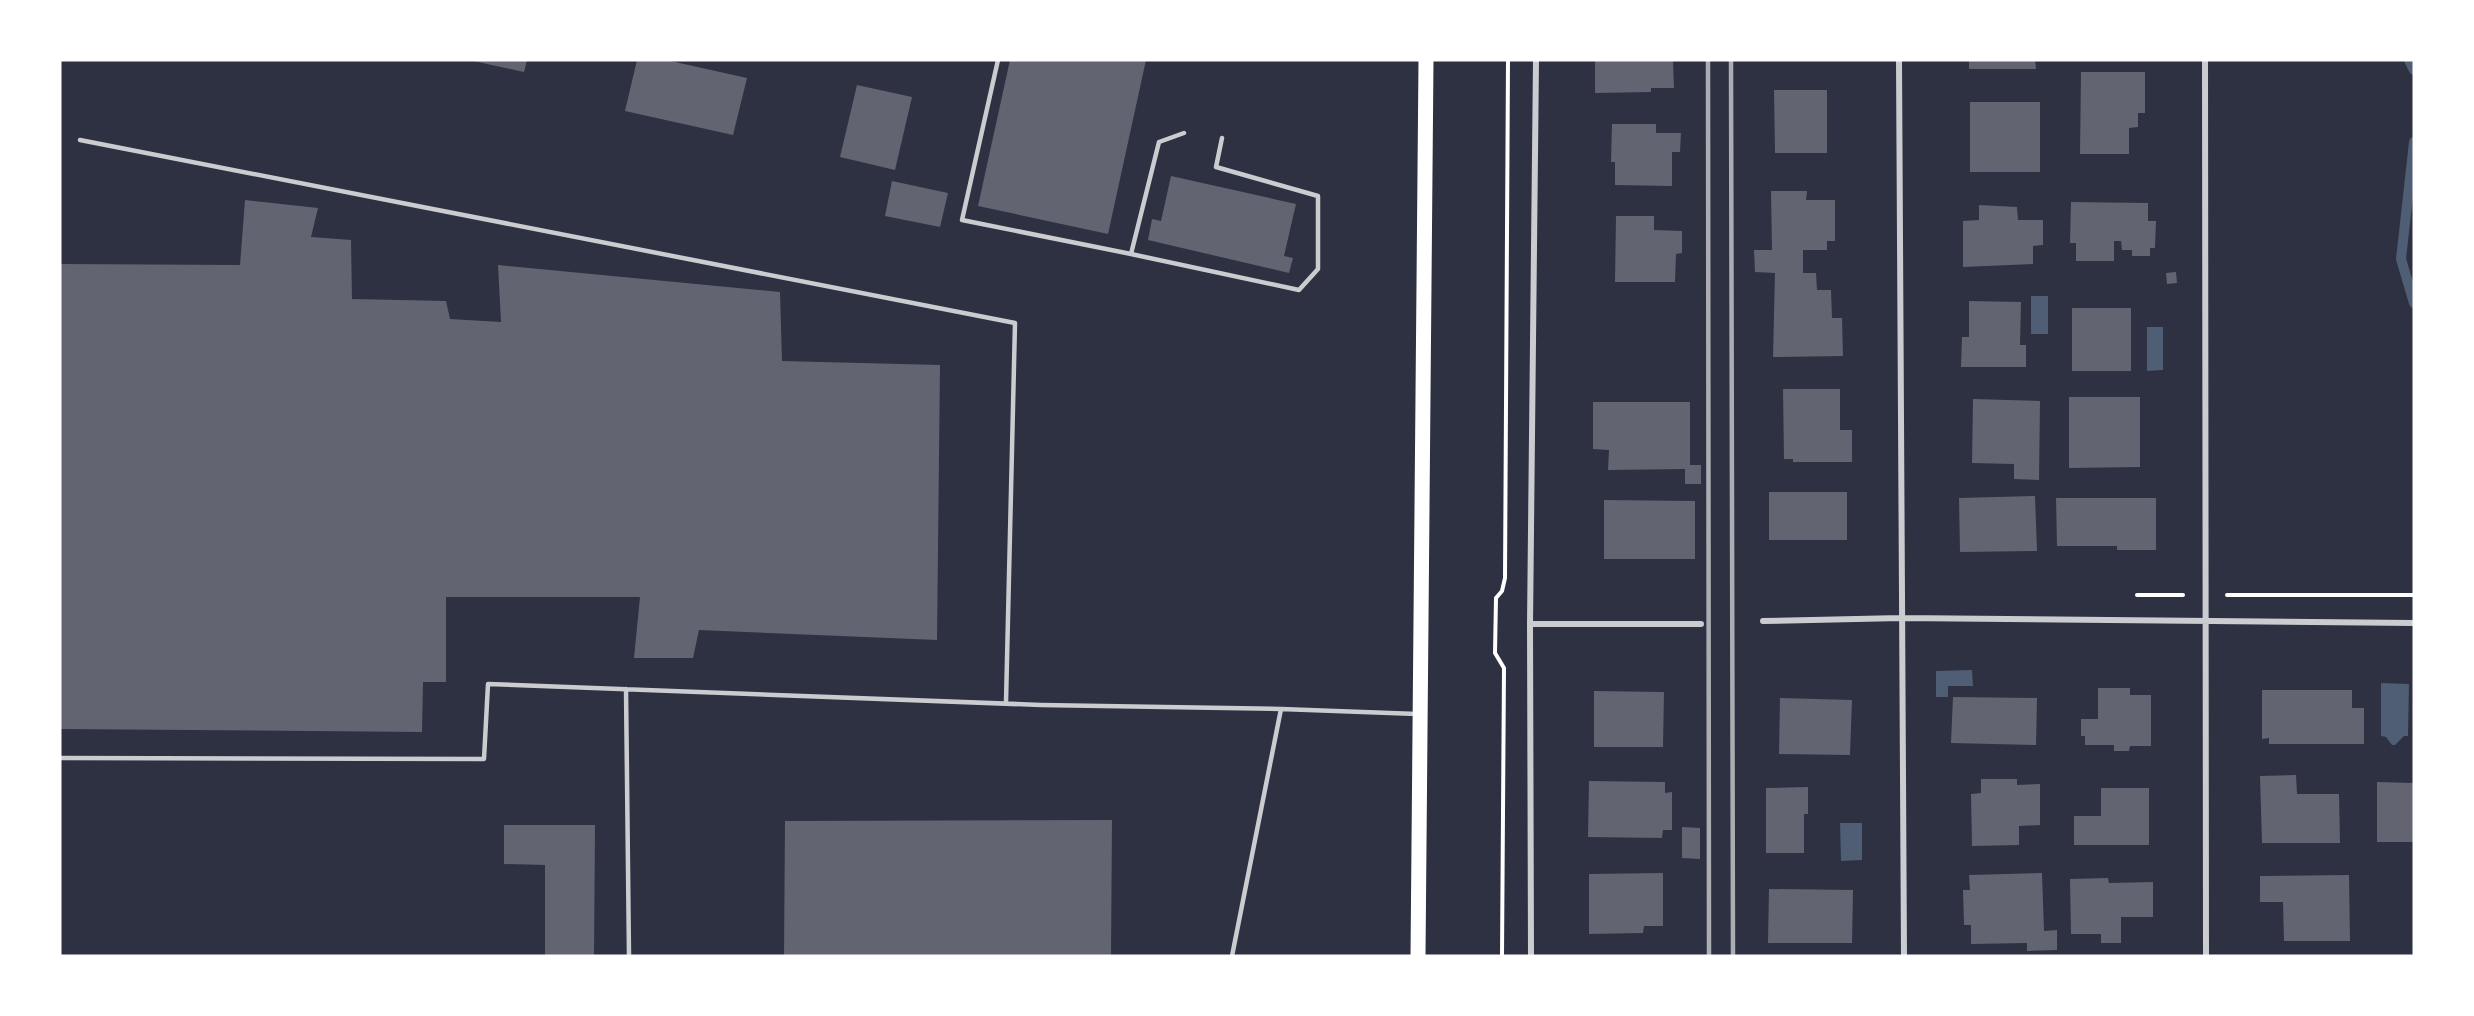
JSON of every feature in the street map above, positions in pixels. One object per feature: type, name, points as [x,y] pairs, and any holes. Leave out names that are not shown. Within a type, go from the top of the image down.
[{"type":"main road","points":[[1417,954],[1426,60]]},
{"type":"street","points":[[1531,956],[1530,624],[1536,60]]},
{"type":"street","points":[[1899,60],[1904,956]]},
{"type":"street","points":[[2205,60],[2206,956]]},
{"type":"street","points":[[1763,621],[1901,618],[2414,623]]},
{"type":"street","points":[[1530,624],[1701,624]]},
{"type":"lane","points":[[998,60],[962,220],[1299,290],[1318,269],[1318,196],[1216,167],[1222,138]]},
{"type":"lane","points":[[1131,254],[1159,142],[1184,133]]},
{"type":"lane","points":[[80,140],[1015,323],[1006,702]]},
{"type":"lane","points":[[60,758],[484,759],[488,684],[1419,714]]},
{"type":"lane","points":[[626,689],[629,956]]},
{"type":"lane","points":[[1232,956],[1281,708]]},
{"type":"path","points":[[1502,956],[1504,668],[1495,653],[1496,598],[1502,591],[1505,579],[1508,60]]},
{"type":"water","points":[[2031,296],[2048,296],[2048,334],[2031,334]]},
{"type":"water","points":[[2147,327],[2163,327],[2163,370],[2147,371]]},
{"type":"water","points":[[1972,670],[1973,686],[1948,686],[1948,697],[1936,697],[1936,671]]},
{"type":"water","points":[[2381,683],[2409,684],[2408,736],[2404,736],[2395,745],[2392,745],[2386,737],[2381,736]]},
{"type":"water","points":[[1840,823],[1862,823],[1862,860],[1841,861]]},
{"type":"building","points":[[469,60],[527,60],[524,72]]},
{"type":"building","points":[[637,60],[666,60],[747,78],[733,135],[625,111]]},
{"type":"building","points":[[1010,60],[1146,60],[1108,234],[978,206]]},
{"type":"building","points":[[1595,60],[1673,60],[1674,88],[1651,88],[1651,92],[1595,93]]},
{"type":"building","points":[[1969,60],[2035,60],[2036,69],[1969,69]]},
{"type":"building","points":[[2081,72],[2145,72],[2145,113],[2138,113],[2138,127],[2129,128],[2129,154],[2080,154]]},
{"type":"building","points":[[857,85],[912,97],[895,170],[840,157]]},
{"type":"building","points":[[1774,90],[1827,90],[1827,153],[1775,153]]},
{"type":"building","points":[[1970,102],[2040,102],[2040,172],[1970,172]]},
{"type":"building","points":[[1612,124],[1656,124],[1656,133],[1681,133],[1680,152],[1672,152],[1672,186],[1615,185],[1615,162],[1611,162]]},
{"type":"building","points":[[1171,176],[1296,204],[1284,256],[1293,258],[1289,273],[1148,240],[1152,219],[1161,221]]},
{"type":"building","points":[[892,181],[948,193],[940,227],[885,216]]},
{"type":"building","points":[[1771,191],[1807,191],[1806,200],[1835,200],[1835,241],[1827,241],[1827,250],[1803,250],[1803,273],[1816,273],[1817,290],[1831,290],[1832,318],[1842,318],[1843,356],[1773,357],[1775,273],[1755,272],[1754,250],[1772,250]]},
{"type":"building","points":[[245,200],[318,208],[311,237],[351,240],[352,299],[446,301],[450,319],[501,322],[498,265],[780,292],[782,361],[940,365],[937,640],[699,630],[693,658],[634,658],[640,597],[446,597],[446,682],[423,682],[422,732],[60,729],[60,264],[240,265]]},
{"type":"building","points":[[2071,202],[2148,203],[2148,221],[2156,221],[2155,248],[2150,248],[2150,256],[2132,256],[2132,250],[2122,250],[2121,241],[2114,241],[2114,261],[2076,261],[2076,243],[2070,243]]},
{"type":"building","points":[[1979,205],[2017,207],[2018,220],[2043,220],[2043,245],[2033,246],[2033,264],[1963,267],[1963,221],[1979,220]]},
{"type":"building","points":[[1616,216],[1654,216],[1654,230],[1682,231],[1682,253],[1676,254],[1675,282],[1615,282]]},
{"type":"building","points":[[2176,272],[2177,283],[2167,284],[2166,273]]},
{"type":"building","points":[[1969,301],[2021,302],[2020,345],[2026,345],[2026,367],[1961,367],[1962,337],[1969,337]]},
{"type":"building","points":[[2072,308],[2131,308],[2131,371],[2072,371]]},
{"type":"building","points":[[1783,389],[1840,389],[1840,430],[1852,430],[1852,462],[1793,462],[1793,459],[1784,459]]},
{"type":"building","points":[[2069,397],[2140,397],[2140,467],[2069,468]]},
{"type":"building","points":[[1973,399],[2040,401],[2039,480],[2014,479],[2014,464],[1972,463]]},
{"type":"building","points":[[1593,402],[1690,402],[1690,465],[1701,465],[1701,484],[1685,484],[1685,469],[1608,470],[1609,450],[1593,449]]},
{"type":"building","points":[[1769,492],[1847,492],[1847,540],[1769,540]]},
{"type":"building","points":[[2035,496],[2037,551],[1960,552],[1959,498]]},
{"type":"building","points":[[2056,498],[2156,498],[2156,550],[2117,550],[2117,546],[2057,546]]},
{"type":"building","points":[[1604,500],[1695,501],[1695,559],[1604,559]]},
{"type":"building","points":[[2098,688],[2130,688],[2130,695],[2151,695],[2151,746],[2130,746],[2129,751],[2114,751],[2114,745],[2085,745],[2085,736],[2081,736],[2081,719],[2098,719]]},
{"type":"building","points":[[2262,690],[2352,690],[2352,708],[2364,708],[2364,744],[2269,744],[2269,738],[2262,739]]},
{"type":"building","points":[[1594,691],[1664,692],[1663,747],[1594,747]]},
{"type":"building","points":[[1953,697],[2037,698],[2036,745],[1951,743]]},
{"type":"building","points":[[1780,698],[1852,700],[1850,755],[1779,754]]},
{"type":"building","points":[[2296,775],[2297,794],[2339,794],[2340,843],[2262,843],[2260,776]]},
{"type":"building","points":[[1981,779],[2017,779],[2017,785],[2040,784],[2040,825],[2019,826],[2019,845],[1972,846],[1971,794],[1981,793]]},
{"type":"building","points":[[1589,781],[1665,782],[1665,793],[1672,792],[1672,830],[1663,830],[1662,838],[1588,837]]},
{"type":"building","points":[[2377,782],[2414,783],[2414,842],[2377,842]]},
{"type":"building","points":[[1808,787],[1808,814],[1804,814],[1804,853],[1766,853],[1766,788]]},
{"type":"building","points":[[2101,788],[2149,788],[2149,845],[2074,845],[2074,816],[2101,816]]},
{"type":"building","points":[[1112,820],[1111,956],[784,956],[785,821]]},
{"type":"building","points":[[504,825],[595,825],[594,956],[545,956],[545,865],[504,864]]},
{"type":"building","points":[[1682,827],[1700,828],[1700,859],[1682,858]]},
{"type":"building","points":[[1663,873],[1663,926],[1644,926],[1643,933],[1589,934],[1589,874]]},
{"type":"building","points":[[2042,873],[2044,931],[2057,930],[2057,950],[2027,951],[2027,943],[1971,944],[1971,925],[1964,925],[1963,890],[1970,890],[1969,875]]},
{"type":"building","points":[[2349,875],[2350,941],[2284,941],[2283,902],[2260,902],[2260,876]]},
{"type":"building","points":[[2108,878],[2109,883],[2153,882],[2153,917],[2121,917],[2121,943],[2101,943],[2101,934],[2071,934],[2070,879]]},
{"type":"building","points":[[1769,889],[1853,890],[1852,943],[1768,943]]},
{"type":"waterway","points":[[2409,60],[2414,70]]},
{"type":"waterway","points":[[2414,142],[2401,259],[2414,303]]},
{"type":"railway","points":[[1708,60],[1709,956]]},
{"type":"railway","points":[[1731,60],[1733,956]]}]
